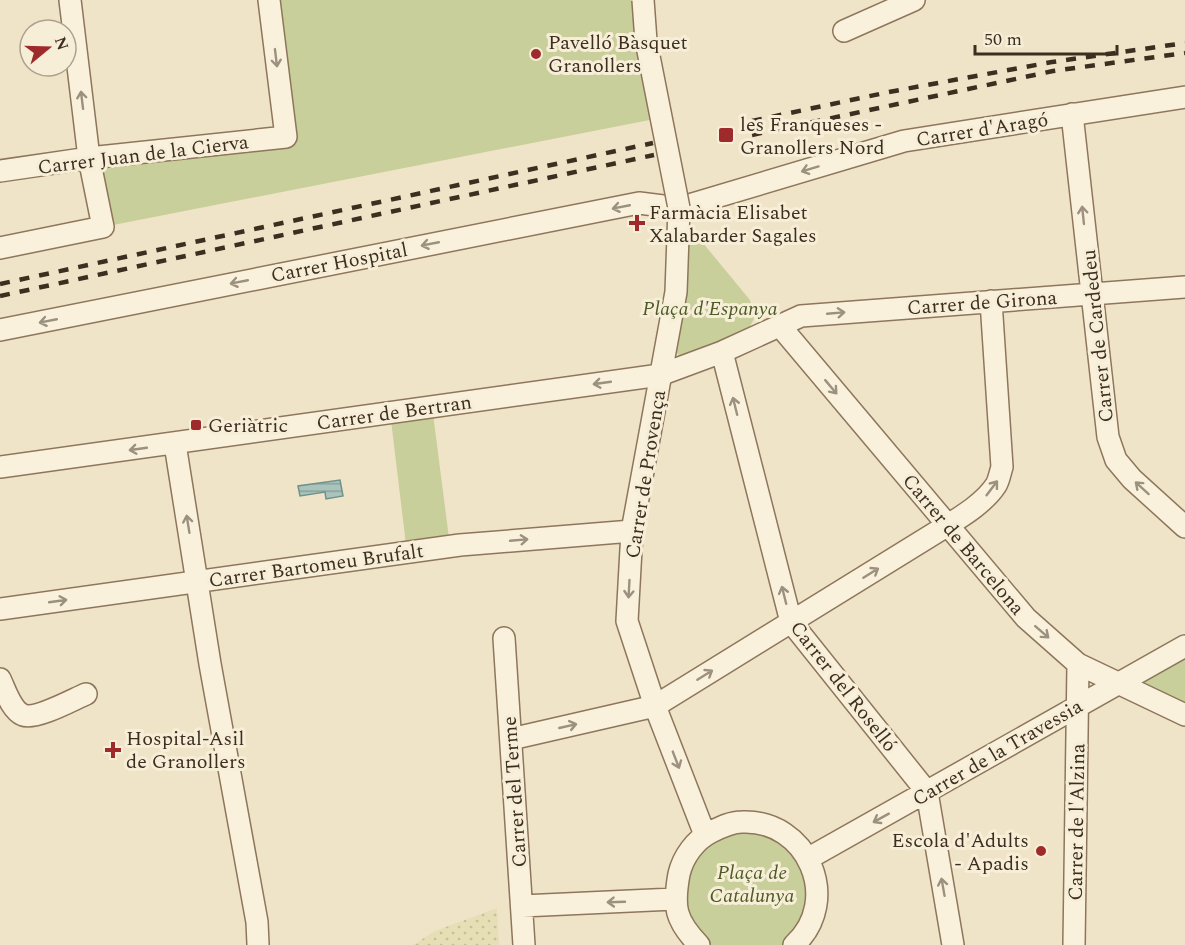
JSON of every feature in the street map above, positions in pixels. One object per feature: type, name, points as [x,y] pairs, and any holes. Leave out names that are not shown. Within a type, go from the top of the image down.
[{"type":"street","points":[[0,248],[103,227],[89,158],[70,0]]},
{"type":"street","name":"Carrer Juan de la Cierva","points":[[0,171],[89,158],[286,137],[270,0]]},
{"type":"street","points":[[643,0],[646,41],[679,208]]},
{"type":"street","points":[[844,31],[914,0]]},
{"type":"street","name":"Carrer d'Aragó","points":[[679,208],[904,141],[1185,97]]},
{"type":"street","name":"Carrer de Cardedeu","points":[[1072,114],[1108,437],[1116,460],[1132,479],[1185,527]]},
{"type":"street","name":"Carrer Hospital","points":[[0,330],[639,203],[679,208]]},
{"type":"street","name":"Carrer de Provença","points":[[679,208],[676,292],[633,531],[627,621],[655,706],[705,835]]},
{"type":"street","name":"Carrer de Girona","points":[[780,326],[801,316],[1185,287]]},
{"type":"street","points":[[511,739],[655,706],[948,525],[987,495],[996,484],[1002,467],[991,301]]},
{"type":"street","name":"Carrer de Bertran","points":[[0,467],[660,375],[722,352],[780,326]]},
{"type":"street","name":"Carrer de Barcelona","points":[[780,326],[1026,618],[1078,664],[1185,715]]},
{"type":"street","name":"Carrer del Roselló","points":[[722,352],[791,622],[927,792],[953,945]]},
{"type":"street","points":[[175,444],[210,664],[257,922],[258,944]]},
{"type":"street","name":"Carrer Bartomeu Brufalt","points":[[0,609],[460,545],[633,531]]},
{"type":"street","name":"Carrer del Terme","points":[[504,638],[524,945]]},
{"type":"street","name":"Carrer de la Travessia","points":[[809,858],[1185,646]]},
{"type":"street","name":"Carrer de l'Alzina","points":[[1074,945],[1078,664]]},
{"type":"street","points":[[0,679],[14,707],[22,715],[32,716],[86,694]]},
{"type":"street","points":[[699,945],[687,933],[681,922],[674,899],[682,863],[695,844],[705,835],[727,824],[743,822],[768,825],[787,834],[809,858],[817,884],[818,899],[811,925],[794,945]]},
{"type":"street","points":[[522,906],[674,899]]},
{"type":"shaded area","points":[[497,908],[499,945],[413,945],[435,931]]},
{"type":"green space","points":[[270,0],[643,0],[660,118],[103,227],[89,158],[285,137]]},
{"type":"green space","name":"Plaça d'Espanya","points":[[698,237],[750,300],[754,319],[748,330],[683,360],[670,345],[684,243]]},
{"type":"green space","points":[[432,406],[450,546],[407,553],[390,412]]},
{"type":"green space","points":[[1185,653],[1185,710],[1130,689]]},
{"type":"green space","name":"Plaça de Catalunya","points":[[777,826],[820,880],[794,945],[711,945],[696,930],[690,919],[683,891],[691,859],[716,832]]},
{"type":"water","points":[[340,480],[343,496],[326,499],[325,492],[300,496],[298,486]]},
{"type":"railway","points":[[752,121],[889,92],[1052,62],[1185,43]]},
{"type":"railway","points":[[752,135],[1053,71],[1185,53]]},
{"type":"railway","points":[[0,284],[653,143]]},
{"type":"railway","points":[[0,296],[654,155]]},
{"type":"place","name":"Pavelló Bàsquet Granollers","points":[[536,54]]},
{"type":"place","name":"les Franqueses - Granollers Nord","points":[[726,135]]},
{"type":"place","name":"Farmàcia Elisabet Xalabarder Sagales","points":[[637,223]]},
{"type":"place","name":"Geriàtric","points":[[196,425]]},
{"type":"place","name":"Hospital-Asil de Granollers","points":[[113,750]]},
{"type":"place","name":"Escola d'Adults - Apadis","points":[[1041,851]]}]
